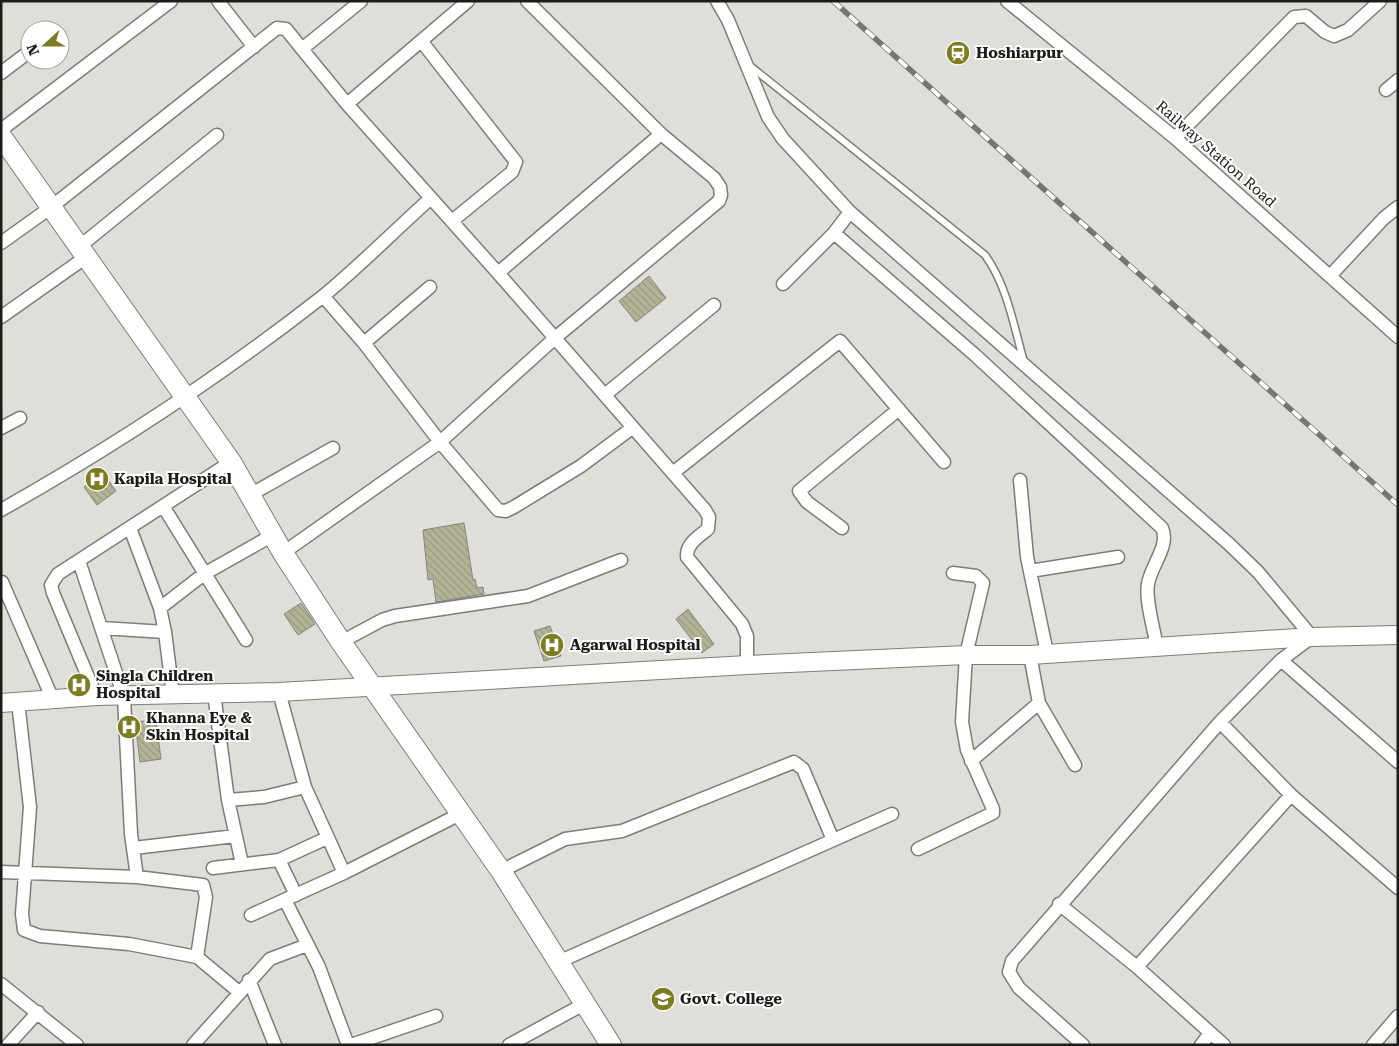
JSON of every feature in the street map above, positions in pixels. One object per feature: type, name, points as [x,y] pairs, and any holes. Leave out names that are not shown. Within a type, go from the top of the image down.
[{"type":"main road","points":[[1,136],[231,462],[282,553],[341,642],[501,871],[611,1045]]},
{"type":"main road","points":[[10,702],[96,696],[124,697],[279,692],[747,665],[966,655],[1039,654],[1312,637],[1398,635]]},
{"type":"street","points":[[1,130],[171,1]]},
{"type":"street","points":[[218,1],[254,47]]},
{"type":"street","points":[[302,49],[361,1]]},
{"type":"street","points":[[347,104],[468,1]]},
{"type":"street","points":[[282,553],[440,442],[555,338],[719,201],[721,195],[720,187],[714,178],[661,134],[527,1]]},
{"type":"street","points":[[717,1],[728,20],[765,109],[783,139],[850,212],[1229,544],[1258,572],[1312,637],[1281,660],[1220,722],[1059,904],[1012,961],[1009,972],[1019,988],[1083,1045]]},
{"type":"street","name":"Railway Station Road","points":[[1007,1],[1175,138],[1398,337]]},
{"type":"street","points":[[1175,138],[1294,17],[1306,16],[1325,32],[1334,36],[1348,30],[1380,1]]},
{"type":"street","points":[[1,243],[50,208],[254,47],[281,27],[286,28],[347,104],[606,394],[632,428],[674,472],[708,517],[708,529],[691,543],[687,551],[687,558],[742,624],[747,636],[747,665]]},
{"type":"street","points":[[422,42],[516,162],[512,172],[452,221]]},
{"type":"street","points":[[1,73],[20,59]]},
{"type":"street","points":[[1386,90],[1398,80]]},
{"type":"street","points":[[498,273],[661,134]]},
{"type":"street","points":[[1,317],[83,252],[216,135]]},
{"type":"street","points":[[1,510],[70,471],[186,397],[323,296],[431,198]]},
{"type":"street","points":[[1330,276],[1384,218],[1398,207]]},
{"type":"street","points":[[783,284],[834,233],[850,212]]},
{"type":"street","points":[[834,233],[975,355],[1162,528],[1165,541],[1150,572],[1148,587],[1158,647]]},
{"type":"street","points":[[364,343],[430,287]]},
{"type":"street","points":[[323,296],[364,343],[440,442],[498,510],[506,511],[581,466],[632,428]]},
{"type":"street","points":[[606,394],[714,305]]},
{"type":"street","points":[[674,472],[838,341],[844,343],[944,462]]},
{"type":"street","points":[[842,528],[807,502],[799,491],[899,409]]},
{"type":"street","points":[[1,428],[20,418]]},
{"type":"street","points":[[250,495],[333,448]]},
{"type":"street","points":[[96,696],[52,585],[58,574],[231,462]]},
{"type":"street","points":[[1020,480],[1039,654],[1040,703],[1075,766]]},
{"type":"street","points":[[163,506],[246,640]]},
{"type":"street","points":[[130,528],[160,608],[173,695]]},
{"type":"street","points":[[160,608],[204,574],[273,535]]},
{"type":"street","points":[[1030,571],[1118,557]]},
{"type":"street","points":[[341,642],[382,620],[415,611],[528,596],[621,560]]},
{"type":"street","points":[[79,561],[124,697],[137,877]]},
{"type":"street","points":[[918,849],[992,813],[992,808],[971,762],[963,737],[962,722],[966,655],[983,583],[976,576],[953,573]]},
{"type":"street","points":[[2,582],[53,700]]},
{"type":"street","points":[[102,628],[165,632]]},
{"type":"street","points":[[1281,660],[1398,762]]},
{"type":"street","points":[[279,692],[305,787],[344,874]]},
{"type":"street","points":[[214,693],[228,800],[242,864]]},
{"type":"street","points":[[10,702],[30,807],[24,873],[22,924],[24,930],[30,933],[129,944],[197,956],[239,992]]},
{"type":"street","points":[[971,762],[1040,703]]},
{"type":"street","points":[[1220,722],[1291,795],[1398,888]]},
{"type":"street","points":[[501,871],[564,839],[622,831],[794,762],[803,769],[833,840]]},
{"type":"street","points":[[228,800],[264,797],[305,787]]},
{"type":"street","points":[[1137,967],[1291,795]]},
{"type":"street","points":[[251,915],[344,874],[460,814]]},
{"type":"street","points":[[558,962],[892,814]]},
{"type":"street","points":[[134,848],[235,836]]},
{"type":"street","points":[[213,868],[279,860],[327,838]]},
{"type":"street","points":[[279,860],[307,945],[319,967],[350,1045],[436,1016]]},
{"type":"street","points":[[1,872],[137,877],[203,885],[206,897],[197,956]]},
{"type":"street","points":[[1059,904],[1137,967],[1224,1045]]},
{"type":"street","points":[[193,1045],[249,980],[270,959],[307,945]]},
{"type":"street","points":[[249,980],[275,1045]]},
{"type":"street","points":[[1,984],[77,1045]]},
{"type":"street","points":[[509,1045],[584,1004]]},
{"type":"street","points":[[8,1045],[38,1012]]},
{"type":"street","points":[[1373,1045],[1398,1016]]},
{"type":"street","points":[[1201,1045],[1210,1032]]},
{"type":"lane","points":[[746,63],[985,255],[992,265],[1005,297],[1026,366]]},
{"type":"building","points":[[649,276],[666,298],[636,322],[619,301]]},
{"type":"building","points":[[103,473],[116,491],[97,505],[84,487]]},
{"type":"building","points":[[464,523],[473,580],[475,579],[477,588],[483,587],[484,594],[436,602],[433,579],[428,580],[423,530]]},
{"type":"building","points":[[301,603],[315,624],[298,635],[284,614]]},
{"type":"building","points":[[688,609],[714,644],[702,653],[676,619]]},
{"type":"building","points":[[550,626],[561,656],[544,661],[534,631]]},
{"type":"building","points":[[78,674],[83,686],[75,687],[72,676]]},
{"type":"building","points":[[156,720],[161,759],[140,762],[135,722]]},
{"type":"railway","points":[[833,1],[1398,505]]},
{"type":"place","name":"Hoshiarpur","points":[[958,53]]},
{"type":"place","name":"Kapila Hospital","points":[[97,479]]},
{"type":"place","name":"Agarwal Hospital","points":[[552,645]]},
{"type":"place","name":"Singla Children Hospital","points":[[79,685]]},
{"type":"place","name":"Khanna Eye & Skin Hospital","points":[[129,727]]},
{"type":"place","name":"Govt. College","points":[[663,999]]}]
